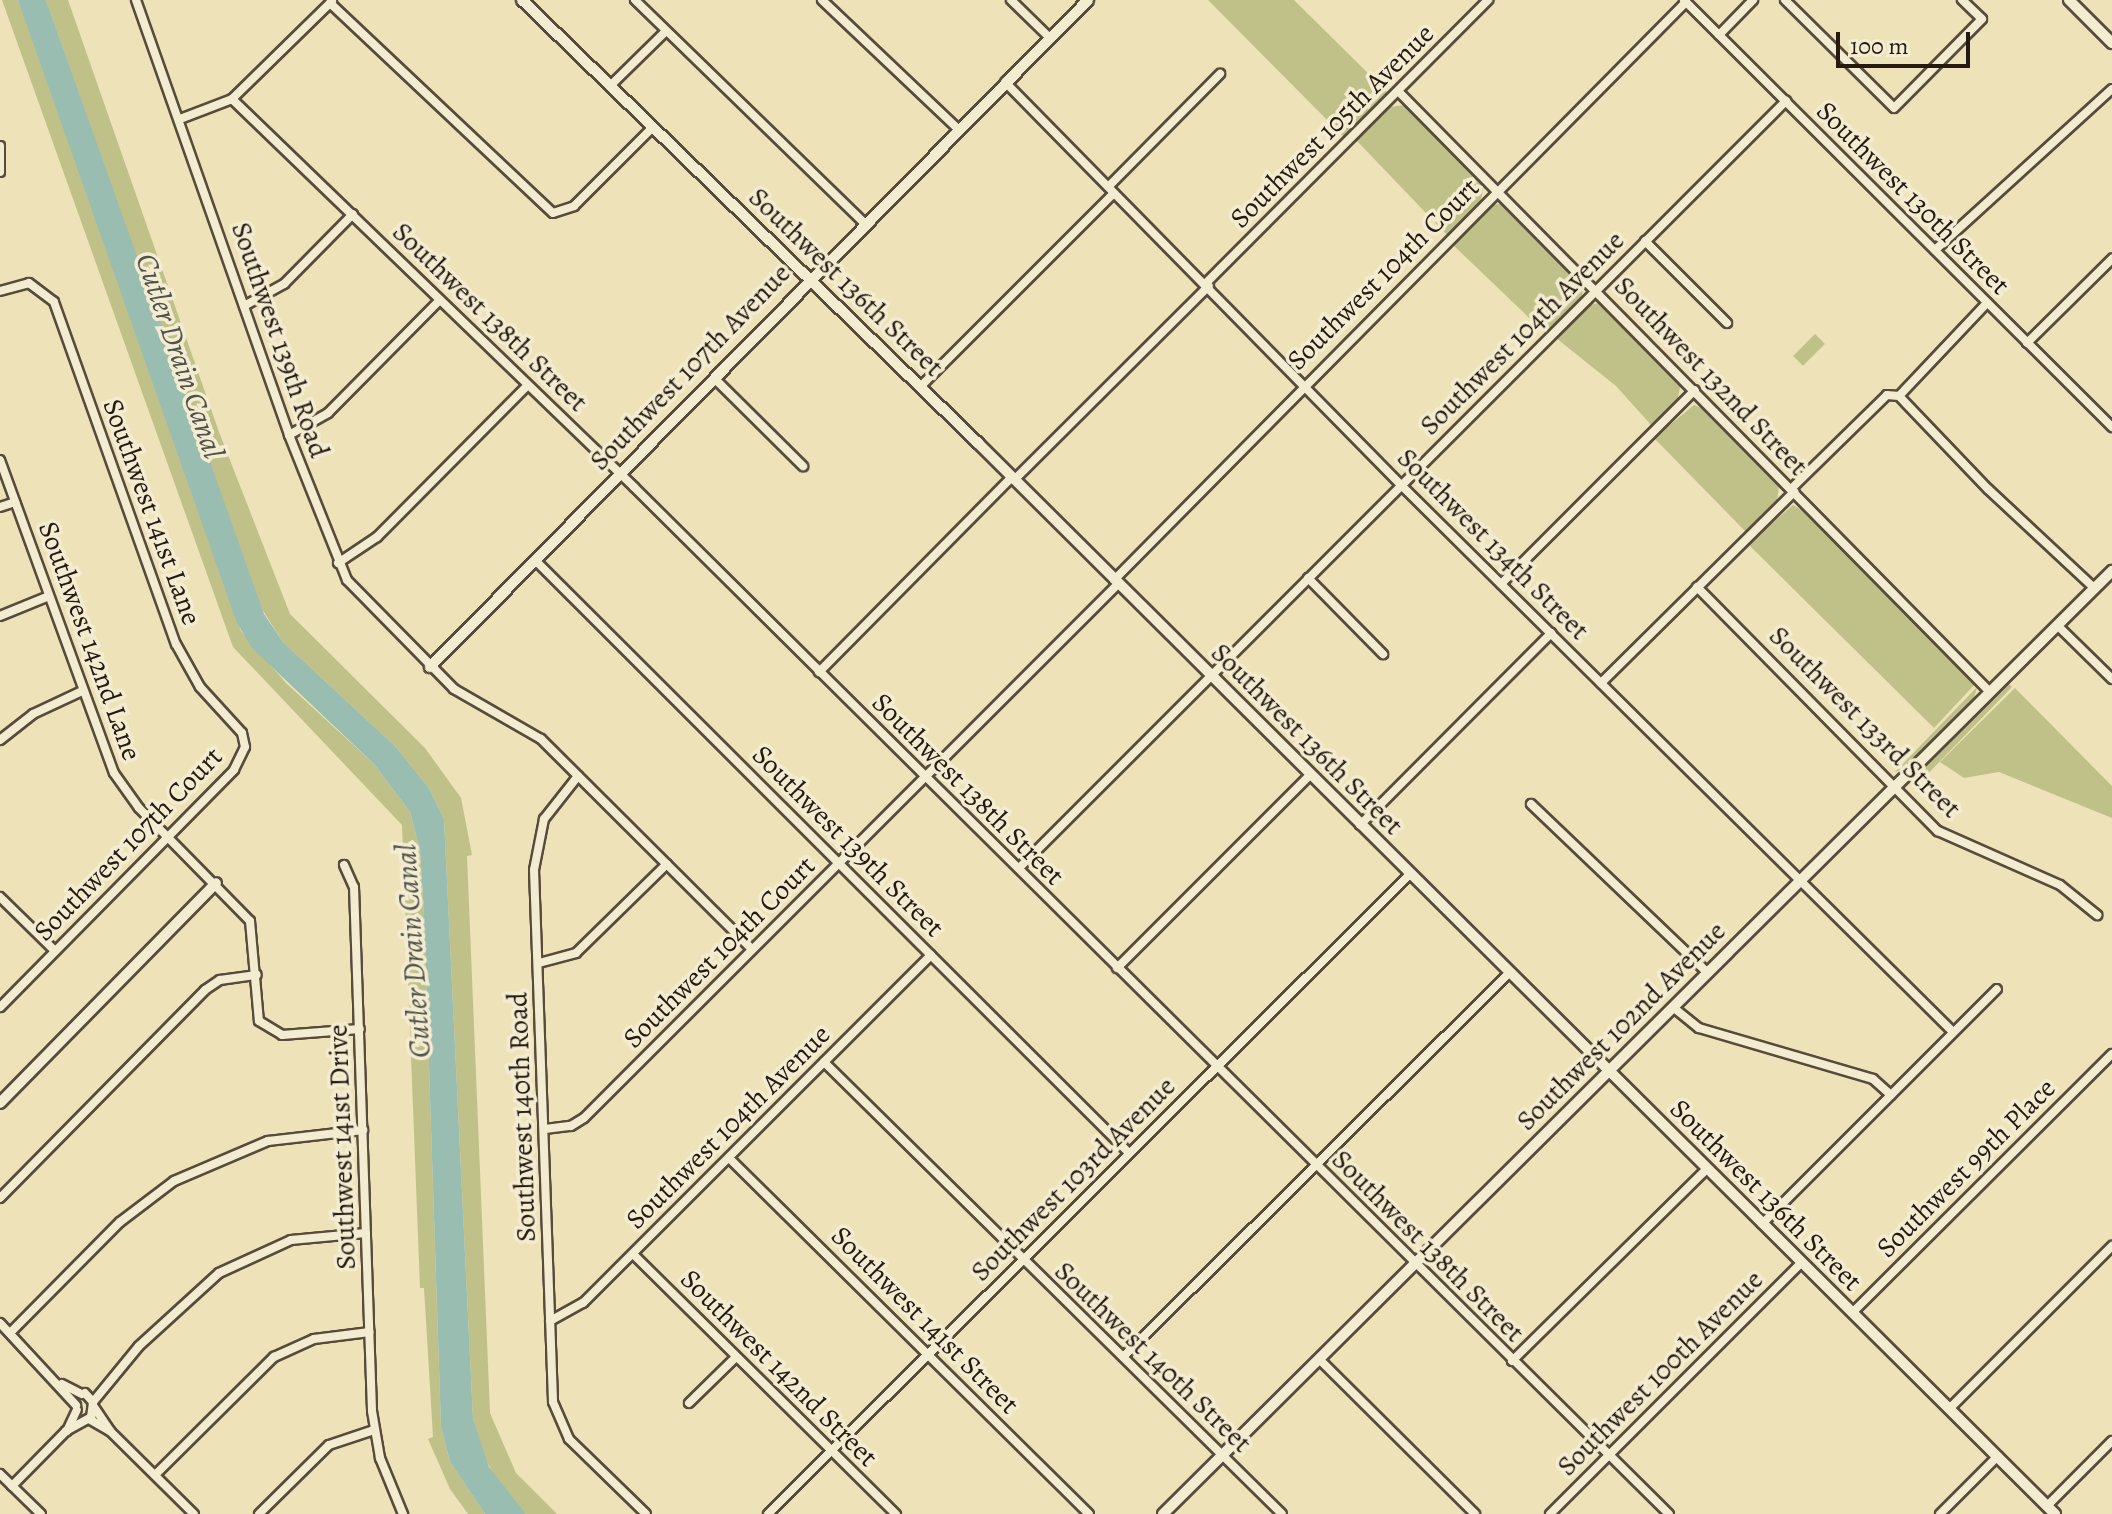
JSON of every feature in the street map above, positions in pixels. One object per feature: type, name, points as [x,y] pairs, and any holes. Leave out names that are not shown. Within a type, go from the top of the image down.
[{"type":"street","name":"Southwest 136th Street","points":[[522,0],[1013,478],[1508,974],[2051,1510]]},
{"type":"street","points":[[635,0],[864,223]]},
{"type":"street","points":[[822,0],[958,129]]},
{"type":"street","points":[[1011,0],[1050,38]]},
{"type":"street","name":"Southwest 107th Avenue","points":[[430,667],[715,379],[808,279],[1088,0]]},
{"type":"street","name":"Southwest 105th Avenue","points":[[819,672],[1488,0]]},
{"type":"street","points":[[1719,35],[1753,0]]},
{"type":"street","points":[[1785,0],[1894,108],[1982,19],[1962,0]]},
{"type":"street","name":"Southwest 139th Road","points":[[140,1],[289,435],[338,563],[359,596],[430,667]]},
{"type":"street","points":[[180,119],[232,99],[331,1],[541,206],[557,214],[574,206],[652,128]]},
{"type":"street","name":"Southwest 130th Street","points":[[1685,1],[2112,427]]},
{"type":"street","name":"Southwest 104th Court","points":[[545,1129],[580,1122],[925,777],[1305,383],[1685,1]]},
{"type":"street","points":[[2075,2],[2112,43]]},
{"type":"street","points":[[610,86],[666,31]]},
{"type":"street","points":[[920,387],[1220,74]]},
{"type":"street","name":"Southwest 134th Street","points":[[1005,82],[1208,284],[1401,485],[1953,1032]]},
{"type":"street","points":[[1935,250],[2112,89]]},
{"type":"street","name":"Southwest 132nd Street","points":[[1399,92],[1990,692]]},
{"type":"street","name":"Southwest 138th Street","points":[[232,99],[621,474],[1215,1067],[1669,1514]]},
{"type":"street","name":"Southwest 104th Avenue","points":[[1019,868],[1786,101]]},
{"type":"street","points":[[0,146],[0,172]]},
{"type":"street","points":[[244,306],[284,284],[353,214]]},
{"type":"street","points":[[1645,241],[1727,323]]},
{"type":"street","points":[[2027,343],[2112,259]]},
{"type":"street","name":"Southwest 141st Lane","points":[[0,291],[25,283],[38,286],[56,307],[176,644],[192,675],[245,741]]},
{"type":"street","points":[[289,435],[328,413],[440,300]]},
{"type":"street","points":[[1899,396],[1987,303]]},
{"type":"street","points":[[715,379],[803,466]]},
{"type":"street","points":[[338,563],[377,537],[527,386]]},
{"type":"street","points":[[1501,584],[1695,390]]},
{"type":"street","points":[[1601,683],[1887,395],[1899,396],[1991,493],[2094,588]]},
{"type":"street","name":"Southwest 142nd Lane","points":[[0,460],[114,773],[168,837],[250,921],[258,1015],[264,1026],[286,1035],[360,1029]]},
{"type":"street","points":[[0,507],[15,502]]},
{"type":"street","name":"Southwest 139th Street","points":[[535,560],[1129,1153]]},
{"type":"street","name":"Southwest 102nd Avenue","points":[[1163,1514],[2112,571]]},
{"type":"street","points":[[1308,578],[1383,654]]},
{"type":"street","name":"Southwest 133rd Street","points":[[1697,587],[1944,835],[2060,885],[2097,915]]},
{"type":"street","points":[[0,616],[49,596]]},
{"type":"street","points":[[2057,625],[2112,679]]},
{"type":"street","points":[[1360,825],[1551,633]]},
{"type":"street","points":[[430,667],[471,702],[533,731],[752,949]]},
{"type":"street","points":[[0,740],[33,714],[82,691]]},
{"type":"street","name":"Southwest 107th Court","points":[[0,1007],[234,770],[244,756],[245,741]]},
{"type":"street","points":[[1117,968],[1310,775]]},
{"type":"street","name":"Southwest 140th Road","points":[[578,776],[540,828],[536,911],[550,1321],[558,1422],[646,1514]]},
{"type":"street","points":[[1531,804],[1708,973]]},
{"type":"street","points":[[539,963],[576,953],[667,864]]},
{"type":"street","name":"Southwest 141st Drive","points":[[344,865],[354,887],[374,1430],[403,1514]]},
{"type":"street","name":"Southwest 103rd Avenue","points":[[768,1514],[1409,875]]},
{"type":"street","points":[[0,1103],[216,883]]},
{"type":"street","points":[[0,897],[55,951]]},
{"type":"street","name":"Southwest 104th Avenue","points":[[550,1321],[583,1303],[931,955]]},
{"type":"street","points":[[1123,1357],[1508,974]]},
{"type":"street","points":[[0,1198],[205,990],[220,980],[257,975]]},
{"type":"street","points":[[1762,1224],[1997,989]]},
{"type":"street","points":[[1674,1008],[1694,1026],[1873,1079],[1891,1095]]},
{"type":"street","name":"Southwest 99th Place","points":[[1852,1313],[2112,1054]]},
{"type":"street","name":"Southwest 140th Street","points":[[824,1062],[1282,1514]]},
{"type":"street","points":[[10,1333],[120,1222],[174,1181],[268,1141],[363,1130]]},
{"type":"street","name":"Southwest 141st Street","points":[[729,1158],[1089,1514]]},
{"type":"street","points":[[1512,1361],[1707,1169]]},
{"type":"street","points":[[66,1431],[84,1394],[108,1379],[196,1291],[240,1261],[314,1235],[366,1233]]},
{"type":"street","points":[[1949,1409],[2112,1246]]},
{"type":"street","name":"Southwest 142nd Street","points":[[633,1254],[896,1514]]},
{"type":"street","name":"Southwest 100th Avenue","points":[[1550,1514],[1801,1263]]},
{"type":"street","points":[[0,1323],[62,1384],[76,1408],[87,1419],[110,1431]]},
{"type":"street","points":[[155,1475],[274,1357],[314,1339],[370,1332]]},
{"type":"street","points":[[689,1403],[736,1357]]},
{"type":"street","points":[[1319,1359],[1475,1514]]},
{"type":"street","points":[[12,1486],[66,1431],[87,1419],[108,1379]]},
{"type":"street","points":[[62,1384],[84,1394],[110,1431],[194,1514]]},
{"type":"street","points":[[259,1514],[329,1445],[374,1430]]},
{"type":"street","points":[[2051,1510],[2112,1441]]},
{"type":"street","points":[[1940,1514],[1998,1456]]},
{"type":"street","points":[[0,1474],[41,1514]]},
{"type":"green space","points":[[2,0],[18,0],[39,54],[241,631],[286,683],[374,764],[410,812],[420,850],[424,916],[441,1427],[450,1462],[485,1514],[468,1514],[450,1489],[428,1439],[433,1437],[424,1288],[420,1288],[402,825],[233,647]]},
{"type":"green space","points":[[46,0],[68,0],[219,432],[290,614],[425,748],[461,798],[472,855],[467,856],[490,1413],[516,1473],[557,1514],[526,1514],[503,1491],[482,1453],[473,1419],[444,819],[429,788],[396,747],[283,642],[258,603]]},
{"type":"green space","points":[[1208,0],[1294,0],[1389,94],[1345,138]]},
{"type":"green space","points":[[1405,105],[1484,183],[1481,201],[1447,235],[1356,140],[1389,107]]},
{"type":"green space","points":[[1503,203],[1583,284],[1582,297],[1546,334],[1451,243],[1487,206]]},
{"type":"green space","points":[[1602,302],[1681,383],[1677,402],[1652,426],[1616,386],[1556,338],[1587,306]]},
{"type":"green space","points":[[1815,334],[1825,344],[1803,366],[1793,356]]},
{"type":"green space","points":[[1694,405],[1706,410],[1779,486],[1777,501],[1746,532],[1654,438]]},
{"type":"green space","points":[[1793,505],[1809,514],[1976,683],[1934,728],[1748,544]]},
{"type":"green space","points":[[2007,682],[2012,687],[1916,786],[1911,785],[1917,771]]},
{"type":"green space","points":[[1977,687],[1973,702],[1909,766],[1895,772]]},
{"type":"green space","points":[[2015,688],[2112,786],[2112,818],[1999,772],[1964,778],[1940,762]]},
{"type":"water","points":[[18,0],[46,0],[264,614],[283,642],[396,747],[429,788],[444,819],[473,1419],[489,1467],[526,1514],[485,1514],[450,1462],[441,1427],[424,916],[420,850],[410,812],[374,764],[252,648],[237,623]]},
{"type":"water label","name":"Cutler Drain Canal","points":[[180,356]]},
{"type":"water label","name":"Cutler Drain Canal","points":[[413,951]]}]
